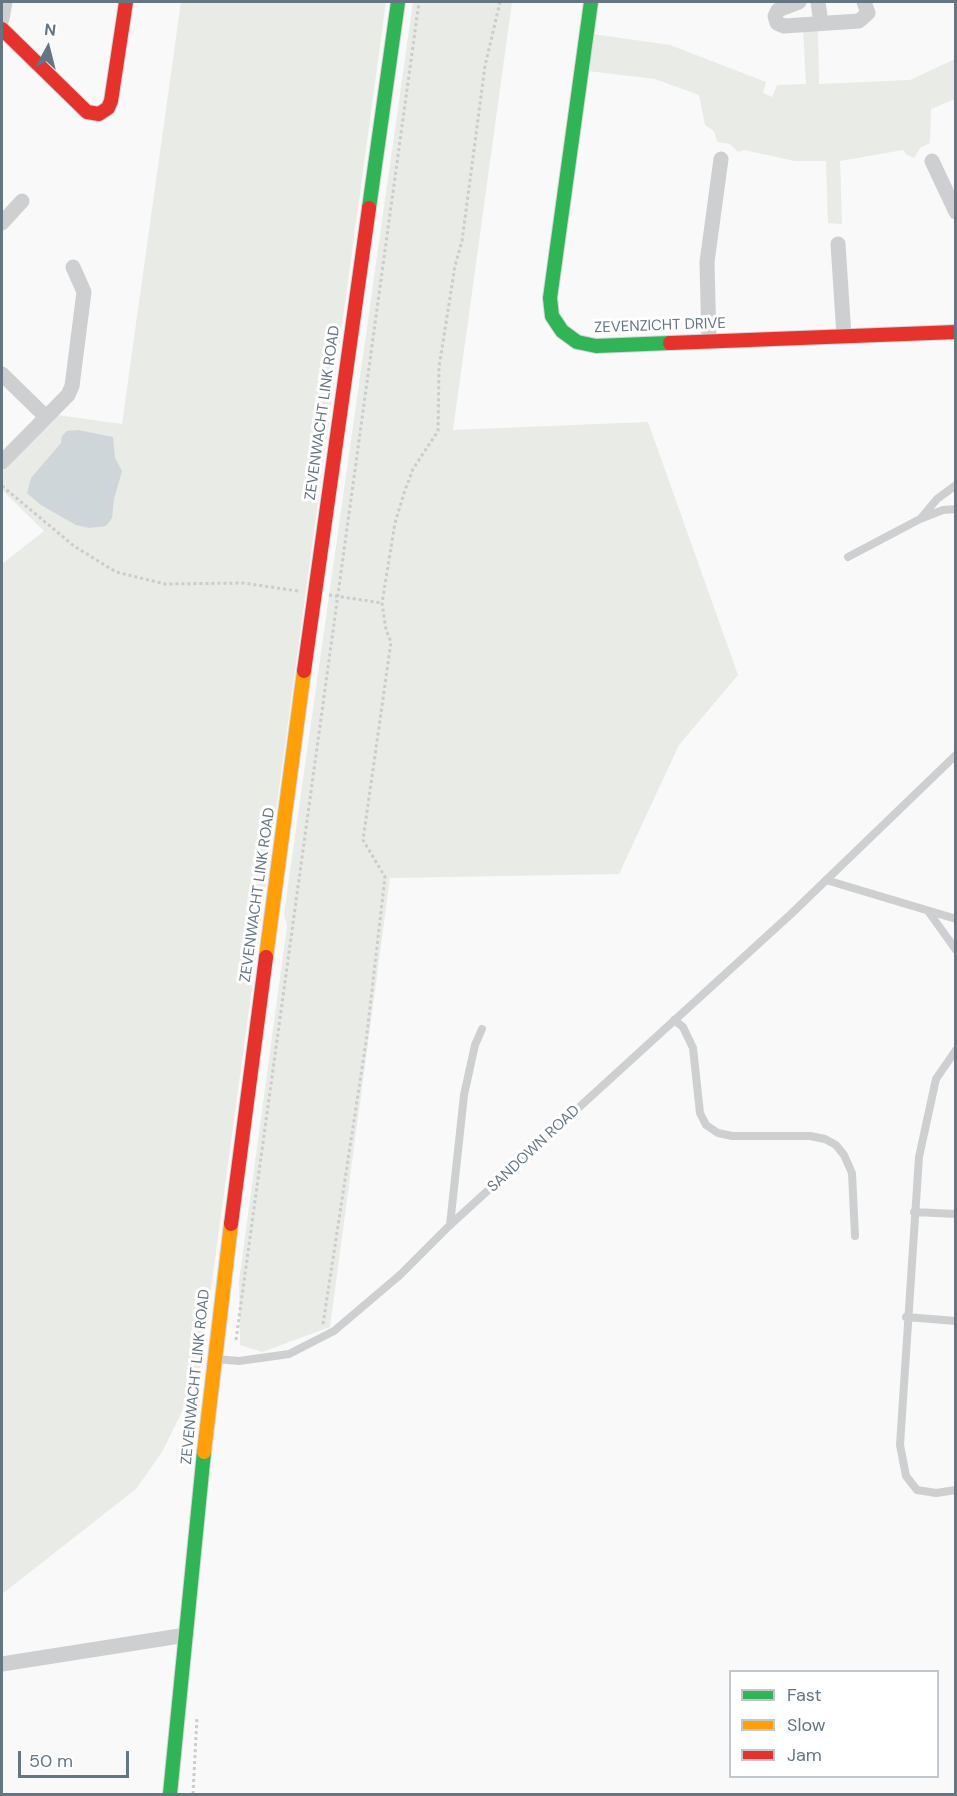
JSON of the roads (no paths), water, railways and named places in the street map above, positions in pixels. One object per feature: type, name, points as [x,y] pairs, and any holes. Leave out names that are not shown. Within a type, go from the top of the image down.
[{"type":"street","points":[[2,19],[4,2]]},
{"type":"street","points":[[2,28],[87,112],[99,114],[108,108],[111,101],[126,2]]},
{"type":"street","name":"ZEVENWACHT LINK ROAD","points":[[170,1794],[213,1358],[315,593],[398,2]]},
{"type":"street","name":"ZEVENZICHT DRIVE","points":[[591,2],[550,298],[552,316],[562,331],[586,345],[956,332]]},
{"type":"street","points":[[799,2],[778,10],[775,16],[777,23],[784,26],[863,20],[868,13],[864,2]]},
{"type":"street","points":[[818,2],[821,23]]},
{"type":"street","points":[[709,342],[707,262],[721,159]]},
{"type":"street","points":[[932,161],[956,212]]},
{"type":"street","points":[[2,223],[22,201]]},
{"type":"street","points":[[838,244],[844,336]]},
{"type":"street","points":[[2,462],[68,395],[74,375],[84,292],[73,267]]},
{"type":"street","points":[[2,374],[45,416]]},
{"type":"street","points":[[2,1664],[186,1635]]},
{"type":"lane","points":[[920,519],[937,499],[956,485]]},
{"type":"lane","points":[[848,557],[920,519],[943,510],[956,509]]},
{"type":"lane","name":"SANDOWN ROAD","points":[[213,1358],[239,1362],[289,1354],[334,1331],[400,1275],[450,1225],[826,880],[956,755]]},
{"type":"lane","points":[[826,880],[956,919]]},
{"type":"lane","points":[[928,911],[956,950]]},
{"type":"lane","points":[[674,1020],[683,1027],[693,1048],[700,1113],[706,1125],[732,1136],[810,1136],[836,1145],[844,1155],[852,1173],[855,1236]]},
{"type":"lane","points":[[450,1225],[464,1095],[475,1045],[482,1029]]},
{"type":"lane","points":[[956,1050],[936,1079],[918,1157],[906,1317],[900,1445],[906,1476],[911,1485],[926,1493],[956,1490]]},
{"type":"lane","points":[[914,1212],[956,1214]]},
{"type":"lane","points":[[906,1317],[956,1321]]}]
